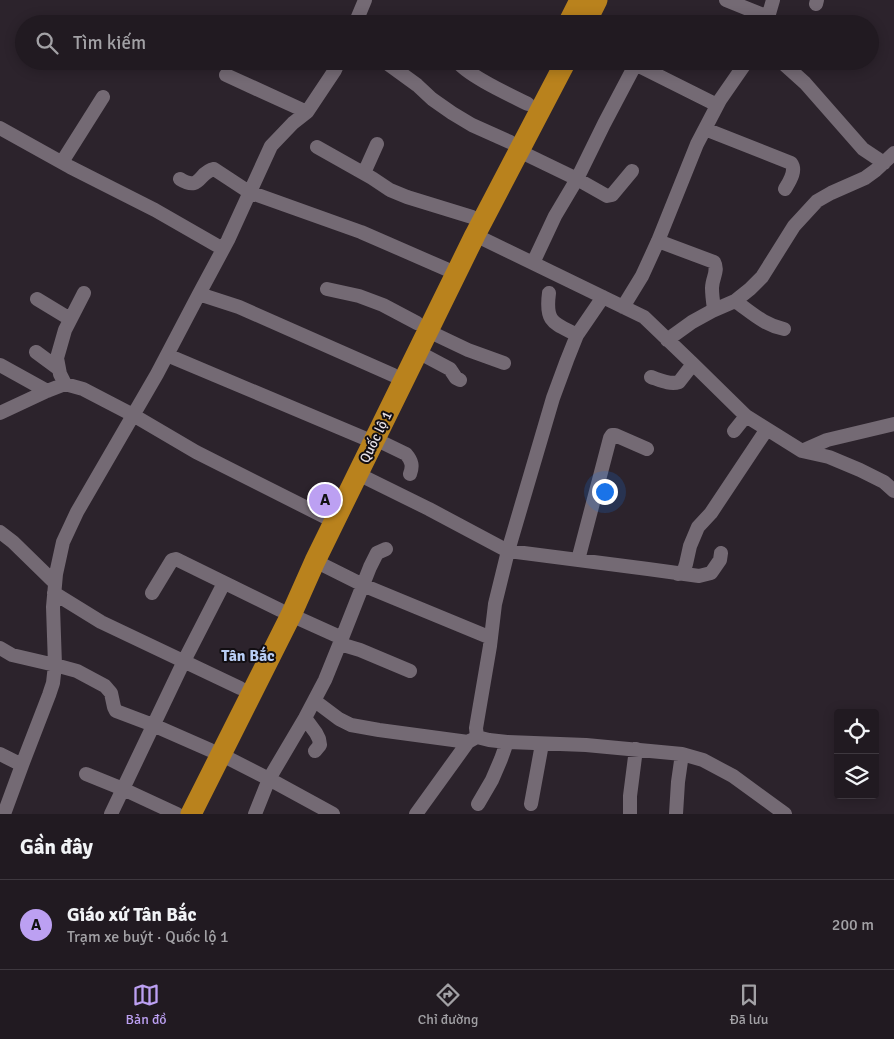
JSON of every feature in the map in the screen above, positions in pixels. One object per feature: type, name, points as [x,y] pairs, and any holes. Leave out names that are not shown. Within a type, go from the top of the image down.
[{"type":"highway","name":"Quốc lộ 1","points":[[514,147],[528,104],[545,70]]},
{"type":"highway","name":"Quốc lộ 1","points":[[191,814],[240,688],[315,561],[358,474],[369,438],[393,374],[423,327],[514,147],[561,70]]},
{"type":"highway","name":"Quốc lộ 1","points":[[178,814],[215,752],[285,613],[327,518],[369,438],[418,352],[423,327],[446,268],[473,226]]},
{"type":"street","points":[[359,15],[365,0]]},
{"type":"street","points":[[726,0],[755,15]]},
{"type":"street","points":[[769,15],[773,0]]},
{"type":"street","points":[[4,814],[53,683],[55,665],[53,607],[56,574],[63,542],[77,512],[167,355],[223,249],[271,146],[293,123],[307,112],[335,70]]},
{"type":"street","points":[[396,70],[432,99],[472,125],[604,194],[610,196],[614,193],[632,171]]},
{"type":"street","points":[[467,70],[528,104]]},
{"type":"street","points":[[533,263],[555,216],[577,179],[628,70]]},
{"type":"street","points":[[645,70],[717,105]]},
{"type":"street","points":[[623,307],[642,276],[697,144],[717,105],[741,70]]},
{"type":"street","points":[[791,70],[805,83],[863,149],[884,163]]},
{"type":"street","points":[[226,75],[307,112]]},
{"type":"street","points":[[62,162],[103,97]]},
{"type":"street","points":[[0,128],[155,210],[223,249]]},
{"type":"street","points":[[705,129],[791,163],[794,166],[794,170],[785,190]]},
{"type":"street","points":[[364,173],[377,144]]},
{"type":"street","points":[[317,147],[390,190],[473,226],[533,263],[644,317],[746,416],[802,451],[829,457],[860,470],[884,482],[894,491]]},
{"type":"street","points":[[667,340],[692,322],[735,301],[750,289],[762,277],[794,226],[817,201],[830,193],[865,178],[884,163],[894,152]]},
{"type":"street","points":[[180,179],[193,184],[208,170],[214,169],[249,192],[361,232],[446,268]]},
{"type":"street","points":[[658,240],[714,262],[716,266],[716,273],[712,282],[714,310]]},
{"type":"street","points":[[327,289],[359,296],[383,305],[468,350],[504,363]]},
{"type":"street","points":[[65,384],[57,358],[65,330],[84,293]]},
{"type":"street","points":[[549,293],[547,307],[551,320],[578,335]]},
{"type":"street","points":[[199,294],[239,307],[393,374]]},
{"type":"street","points":[[37,298],[70,319]]},
{"type":"street","points":[[416,814],[473,739],[491,638],[495,604],[508,551],[553,398],[578,335],[604,298]]},
{"type":"street","points":[[735,301],[773,327],[784,329]]},
{"type":"street","points":[[36,352],[59,369]]},
{"type":"street","points":[[418,352],[450,369],[456,378],[460,380]]},
{"type":"street","points":[[167,355],[406,454],[410,458],[412,466],[410,474]]},
{"type":"street","points":[[651,377],[676,383],[694,364]]},
{"type":"street","points":[[0,365],[47,391]]},
{"type":"street","points":[[0,413],[65,384],[83,389],[133,415],[196,452],[327,518]]},
{"type":"street","points":[[734,431],[746,416]]},
{"type":"street","points":[[802,451],[827,440],[894,424]]},
{"type":"street","points":[[578,560],[610,438],[615,435],[647,449]]},
{"type":"street","points":[[678,574],[684,570],[690,546],[698,527],[711,513],[763,435]]},
{"type":"street","points":[[358,474],[508,551],[699,576],[711,573],[720,560],[721,553]]},
{"type":"street","points":[[0,532],[13,542],[55,588],[101,622],[240,688]]},
{"type":"street","points":[[255,814],[269,778],[306,718],[325,680],[370,567],[377,553],[386,549]]},
{"type":"street","points":[[152,594],[174,559],[341,641],[410,671]]},
{"type":"street","points":[[315,561],[363,585],[491,638]]},
{"type":"street","points":[[111,814],[184,661],[224,583]]},
{"type":"street","points":[[0,648],[12,655],[77,671],[105,686],[111,693],[116,711],[215,752],[269,778],[333,814]]},
{"type":"street","points":[[314,701],[351,725],[378,730],[507,742],[586,745],[682,754],[703,760],[733,776],[785,814]]},
{"type":"street","points":[[306,718],[319,739],[320,745],[316,751]]},
{"type":"street","points":[[478,804],[492,780],[507,742]]},
{"type":"street","points":[[531,804],[542,744]]},
{"type":"street","points":[[630,814],[630,796],[636,749]]},
{"type":"street","points":[[0,754],[22,764]]},
{"type":"street","points":[[676,814],[682,754]]},
{"type":"street","points":[[86,774],[178,814]]},
{"type":"place","name":"Giáo xứ Tân Bắc","points":[[325,500]]},
{"type":"district","name":"Tân Bắc","points":[[248,656]]}]
